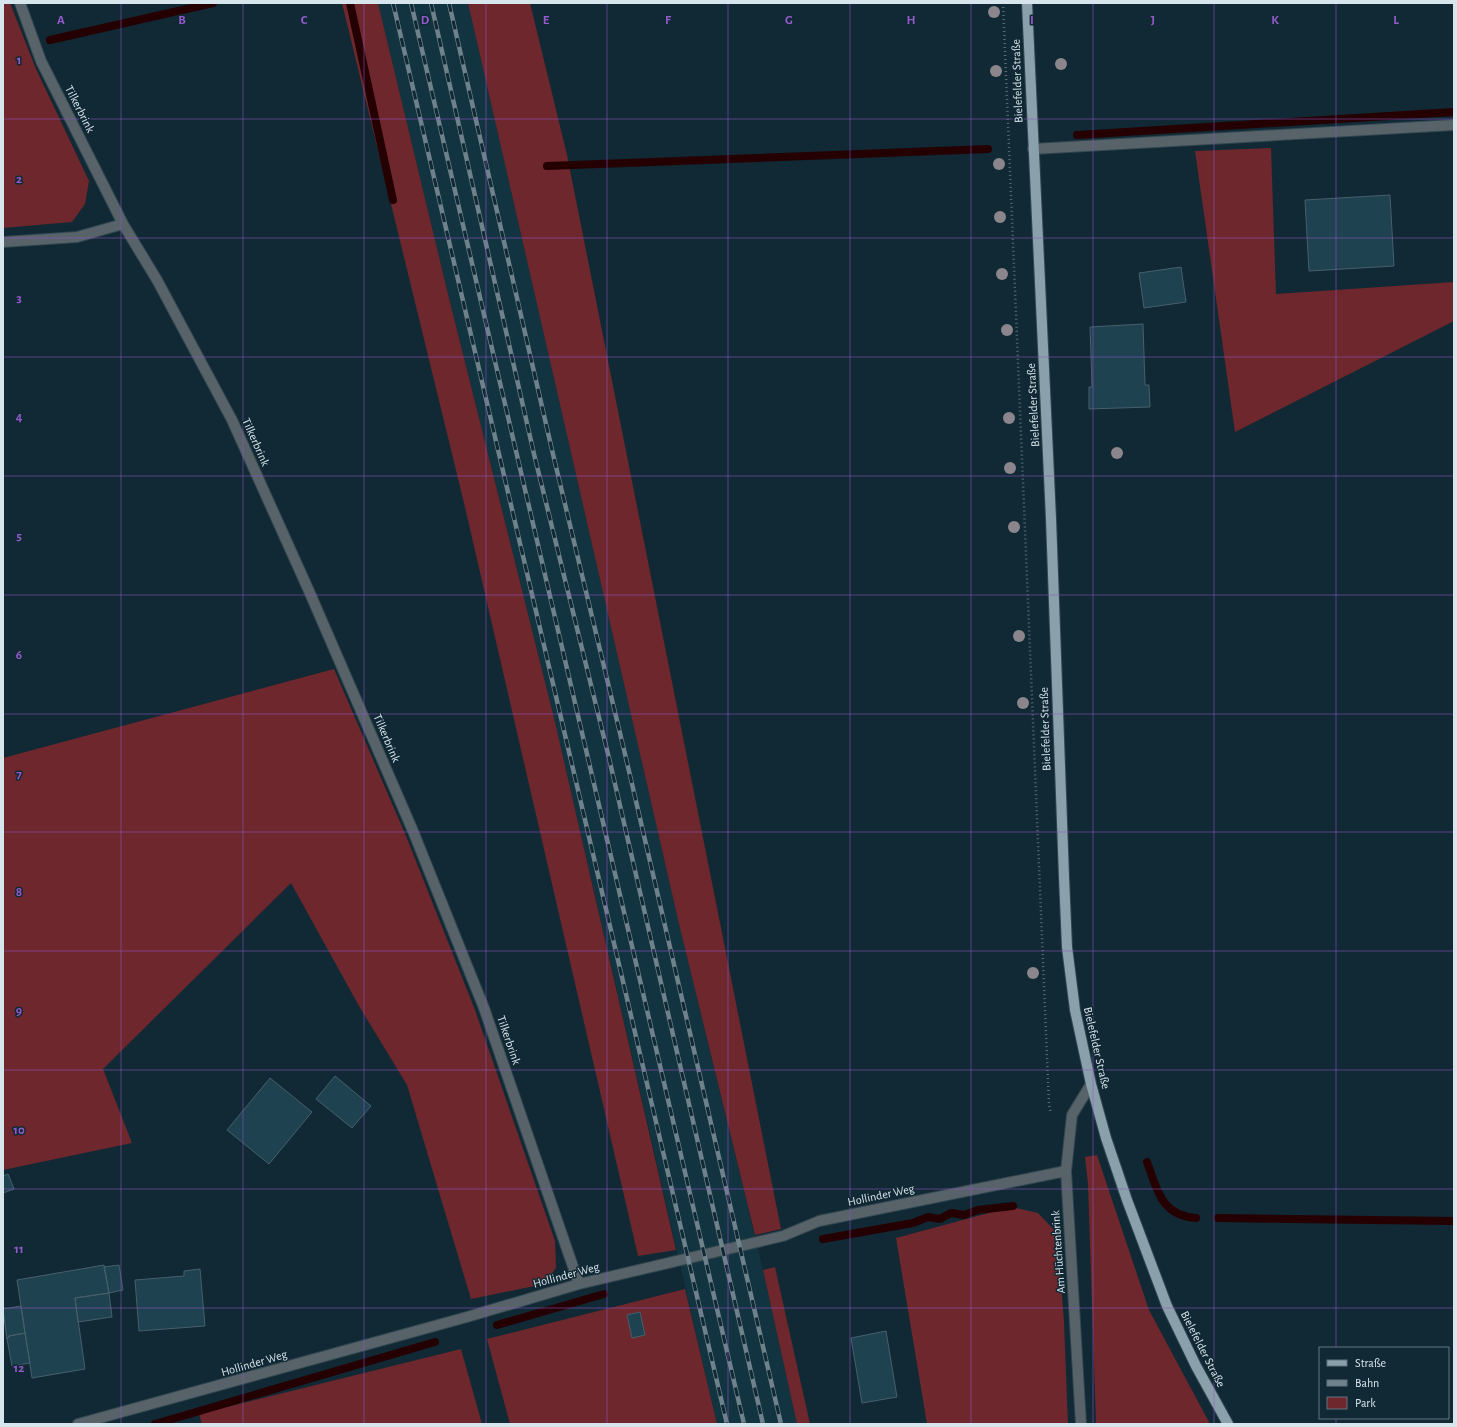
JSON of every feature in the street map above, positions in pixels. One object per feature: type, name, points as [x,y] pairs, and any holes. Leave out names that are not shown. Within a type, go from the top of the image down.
[{"type":"main road","name":"Bielefelder Straße","points":[[1027,3],[1051,519],[1067,947],[1075,1010],[1091,1084],[1106,1138],[1127,1200],[1167,1306],[1196,1366],[1228,1424]]},
{"type":"street","name":"Tilkerbrink","points":[[20,3],[41,62],[123,224],[157,280],[232,420],[410,824],[484,1008],[580,1284]]},
{"type":"street","points":[[1033,149],[1454,125]]},
{"type":"street","points":[[3,242],[77,236],[123,224]]},
{"type":"street","name":"Am Hüchtenbrink","points":[[1080,1424],[1066,1171],[1072,1115],[1091,1084]]},
{"type":"street","name":"Hollinder Weg","points":[[78,1424],[467,1317],[580,1284],[783,1236],[820,1221],[1066,1171]]},
{"type":"path","points":[[1003,3],[1049,1097],[1053,1120]]},
{"type":"shaded area","points":[[378,3],[468,3],[679,924],[763,1270],[797,1424],[717,1424],[555,722],[447,290]]},
{"type":"green space","points":[[3,3],[10,3],[36,69],[89,181],[85,204],[72,222],[3,228]]},
{"type":"green space","points":[[342,3],[378,3],[447,290],[555,722],[676,1250],[638,1256],[464,503]]},
{"type":"green space","points":[[468,3],[530,3],[567,155],[781,1229],[755,1235],[679,924]]},
{"type":"green space","points":[[1271,148],[1276,294],[1454,282],[1454,321],[1235,432],[1195,151]]},
{"type":"green space","points":[[334,669],[406,836],[475,1010],[555,1241],[556,1268],[544,1284],[471,1299],[407,1085],[359,1006],[291,883],[103,1069],[132,1143],[3,1170],[3,758]]},
{"type":"green space","points":[[1097,1155],[1149,1310],[1210,1424],[1096,1424],[1088,1184],[1085,1157]]},
{"type":"green space","points":[[1011,1207],[1038,1213],[1057,1233],[1064,1322],[1068,1424],[927,1424],[896,1238]]},
{"type":"green space","points":[[775,1267],[810,1424],[797,1424],[763,1270]]},
{"type":"green space","points":[[685,1289],[717,1424],[510,1424],[487,1339]]},
{"type":"green space","points":[[461,1349],[482,1424],[202,1424],[199,1414]]},
{"type":"building","points":[[1390,195],[1394,266],[1309,271],[1305,200]]},
{"type":"building","points":[[1181,267],[1186,302],[1144,308],[1139,273]]},
{"type":"building","points":[[1143,324],[1145,385],[1149,385],[1150,407],[1089,409],[1089,387],[1092,387],[1090,327]]},
{"type":"building","points":[[335,1076],[371,1106],[352,1128],[316,1099]]},
{"type":"building","points":[[270,1078],[312,1112],[269,1164],[227,1130]]},
{"type":"building","points":[[8,1174],[14,1189],[3,1193],[3,1176]]},
{"type":"building","points":[[104,1265],[109,1293],[75,1298],[85,1369],[32,1378],[17,1280]]},
{"type":"building","points":[[119,1265],[123,1290],[109,1293],[104,1267]]},
{"type":"building","points":[[200,1269],[205,1326],[139,1331],[135,1280],[184,1276],[184,1271]]},
{"type":"building","points":[[109,1293],[112,1317],[78,1322],[75,1298]]},
{"type":"building","points":[[21,1306],[25,1333],[9,1336],[7,1339],[3,1309]]},
{"type":"building","points":[[640,1312],[645,1335],[632,1338],[627,1315]]},
{"type":"building","points":[[886,1331],[897,1397],[862,1403],[851,1338]]},
{"type":"building","points":[[25,1333],[30,1363],[12,1366],[7,1339],[9,1336]]},
{"type":"waterway","points":[[50,40],[213,3]]},
{"type":"waterway","points":[[350,3],[393,200]]},
{"type":"waterway","points":[[1077,135],[1454,112]]},
{"type":"waterway","points":[[547,166],[988,149]]},
{"type":"waterway","points":[[1147,1162],[1158,1191],[1168,1207],[1184,1216],[1196,1218]]},
{"type":"waterway","points":[[823,1239],[913,1223],[928,1217],[940,1219],[951,1213],[964,1215],[978,1210],[1013,1206]]},
{"type":"waterway","points":[[1218,1218],[1454,1221]]},
{"type":"waterway","points":[[497,1325],[604,1294]]},
{"type":"waterway","points":[[155,1424],[435,1342]]},
{"type":"railway","points":[[393,3],[727,1424]]},
{"type":"railway","points":[[411,3],[744,1424]]},
{"type":"railway","points":[[431,3],[534,454],[609,758],[763,1424]]},
{"type":"railway","points":[[449,3],[552,450],[625,754],[781,1424]]}]
